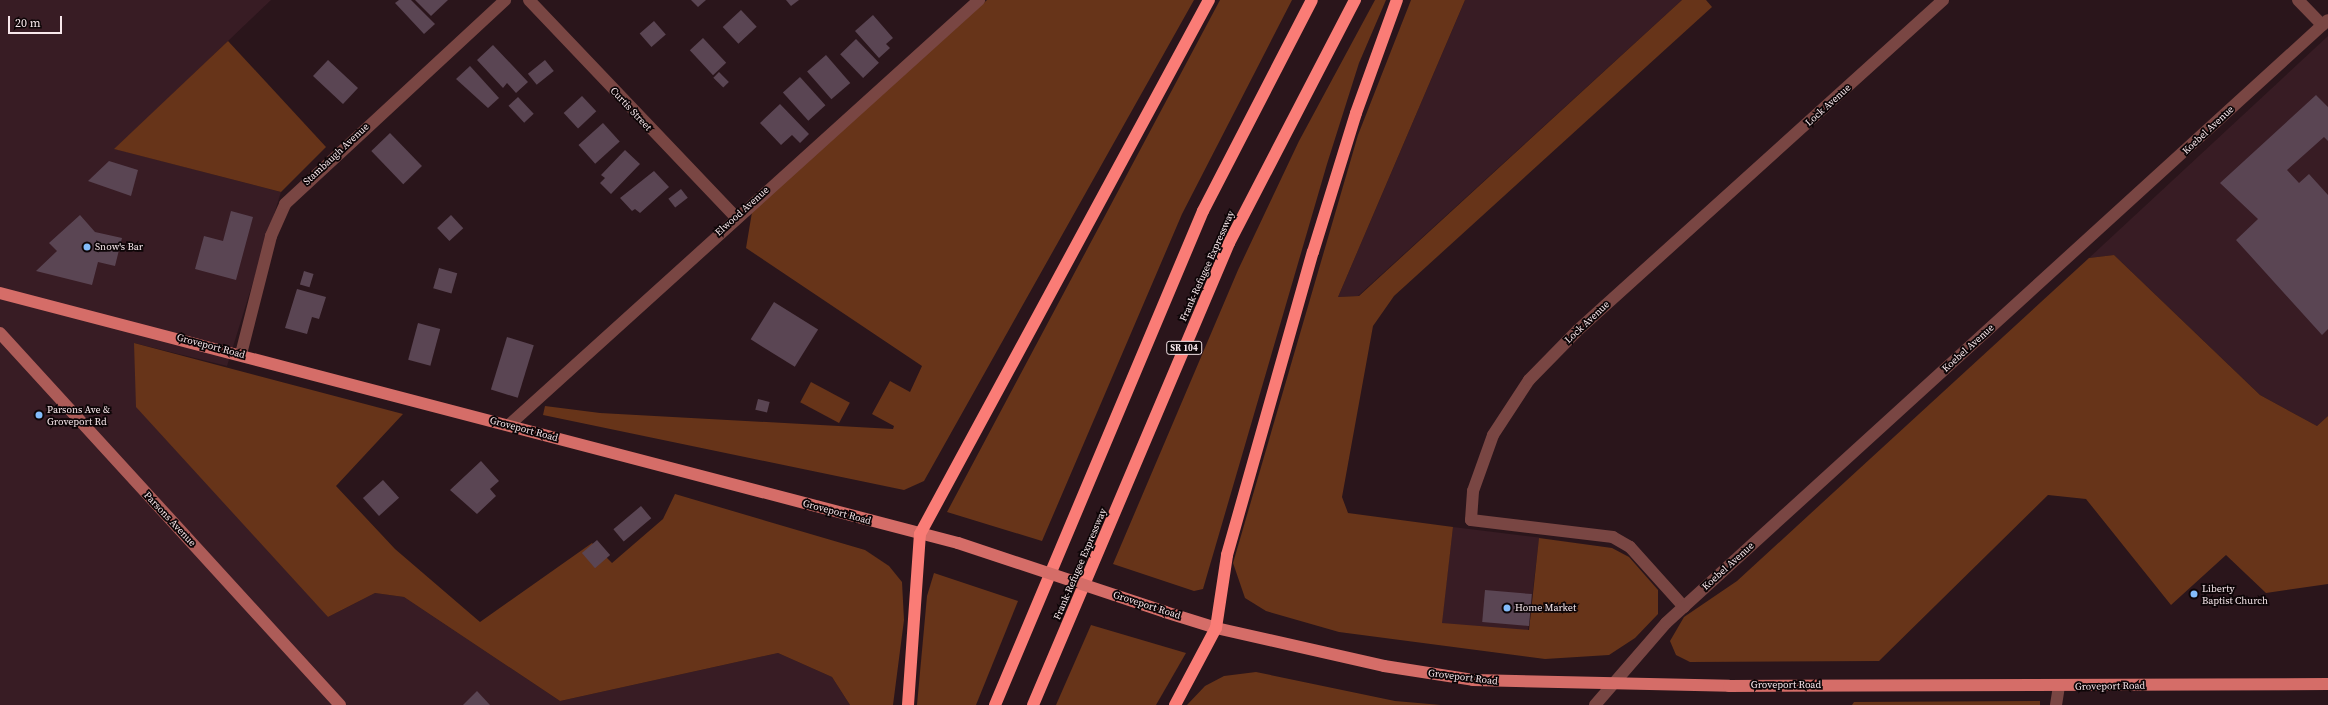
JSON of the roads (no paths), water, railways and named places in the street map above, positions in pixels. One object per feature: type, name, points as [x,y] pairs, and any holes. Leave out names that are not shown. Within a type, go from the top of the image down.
[{"type":"highway","points":[[908,705],[920,534],[1209,0]]},
{"type":"highway","points":[[995,705],[1203,211],[1312,0]]},
{"type":"highway","name":"Frank-Refugee Expressway","points":[[1033,705],[1229,243],[1355,0]]},
{"type":"highway","points":[[1174,705],[1216,628],[1227,555],[1311,260],[1356,113],[1397,0]]},
{"type":"main road","name":"Groveport Road","points":[[0,293],[241,354],[958,543],[1216,628],[1384,666],[1473,680],[1615,683],[2059,687],[2328,684]]},
{"type":"street","name":"Stambaugh Avenue","points":[[241,354],[271,236],[285,204],[505,0]]},
{"type":"street","name":"Curtis Street","points":[[529,0],[736,216]]},
{"type":"street","name":"Elwood Avenue","points":[[509,425],[736,216],[979,0]]},
{"type":"street","name":"Lock Avenue","points":[[1684,607],[1630,547],[1613,537],[1470,520],[1473,491],[1493,435],[1529,380],[1578,330],[1943,0]]},
{"type":"street","points":[[2298,0],[2325,23]]},
{"type":"street","name":"Koebel Avenue","points":[[1595,705],[1684,607],[2325,23]]},
{"type":"street","name":"Parsons Avenue","points":[[0,334],[340,705]]},
{"type":"street","points":[[2056,705],[2059,687]]},
{"type":"place","name":"Snow's Bar","points":[[87,247]]},
{"type":"place","name":"Parsons Ave & Groveport Rd","points":[[39,415]]},
{"type":"place","name":"Liberty Baptist Church","points":[[2194,594]]},
{"type":"place","name":"Home Market","points":[[1507,608]]}]
